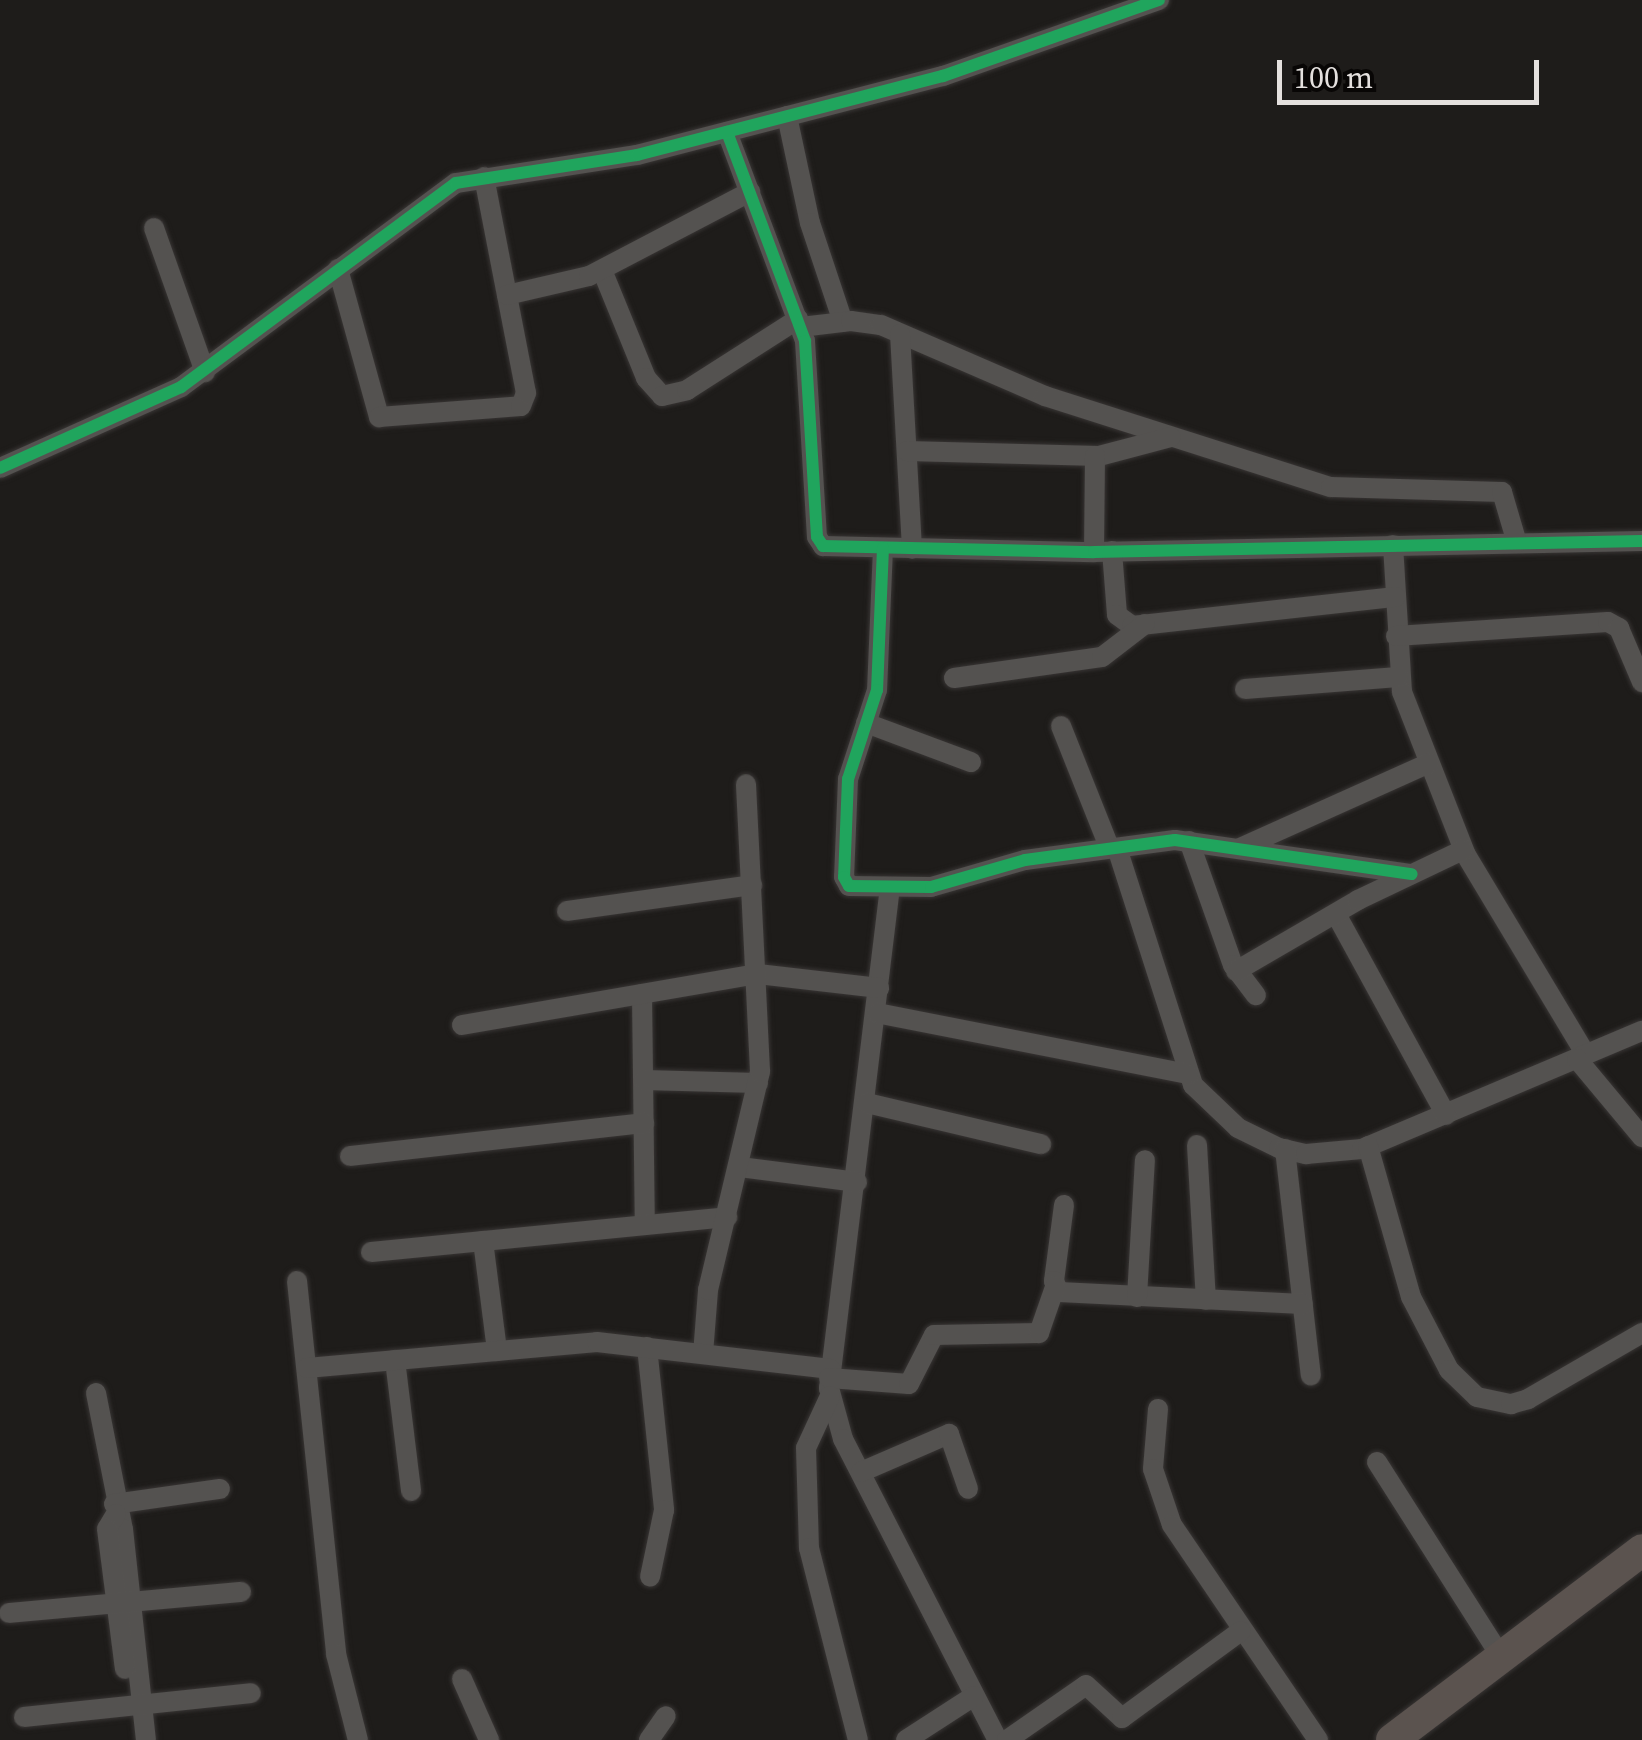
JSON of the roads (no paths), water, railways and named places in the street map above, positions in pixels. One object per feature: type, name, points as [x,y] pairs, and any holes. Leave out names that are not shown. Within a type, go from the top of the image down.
[{"type":"highway","points":[[1392,1740],[1642,1550]]},
{"type":"highway","points":[[1427,1740],[1642,1579]]},
{"type":"street","points":[[0,468],[131,413],[204,372],[440,190],[484,177],[638,154],[788,116],[954,72],[1159,0]]},
{"type":"street","points":[[788,116],[810,223],[843,322]]},
{"type":"street","points":[[727,132],[800,323],[816,537],[828,547],[1103,552],[1642,542]]},
{"type":"street","points":[[338,268],[374,407],[385,419],[525,402],[484,177]]},
{"type":"street","points":[[507,295],[602,270],[750,192]]},
{"type":"street","points":[[154,228],[204,372]]},
{"type":"street","points":[[602,270],[646,378],[662,396],[687,390],[800,323],[867,322],[1045,396],[1347,491],[1502,492],[1517,543]]},
{"type":"street","points":[[900,334],[912,549]]},
{"type":"street","points":[[906,451],[1094,456],[1172,437]]},
{"type":"street","points":[[1094,456],[1103,552],[1117,615],[1125,625],[1395,597]]},
{"type":"street","points":[[1393,545],[1398,677],[1464,850],[1582,1057],[1642,1137]]},
{"type":"street","points":[[883,548],[877,690],[848,778],[844,877],[855,887],[930,887],[1025,860],[1189,840],[1412,874]]},
{"type":"street","points":[[1396,636],[1608,622],[1619,628],[1642,682]]},
{"type":"street","points":[[954,678],[1102,658],[1145,624]]},
{"type":"street","points":[[1246,690],[1398,677]]},
{"type":"street","points":[[866,723],[970,762]]},
{"type":"street","points":[[1060,726],[1114,848],[1188,1074],[1238,1128],[1306,1154],[1368,1146],[1642,1031]]},
{"type":"street","points":[[1240,848],[1429,763]]},
{"type":"street","points":[[703,1354],[705,1306],[758,1083],[758,974],[746,784]]},
{"type":"street","points":[[1189,840],[1236,971],[1256,995]]},
{"type":"street","points":[[1236,971],[1336,914],[1464,850]]},
{"type":"street","points":[[566,911],[752,885]]},
{"type":"street","points":[[858,1740],[809,1548],[806,1448],[830,1381],[867,1103],[890,888]]},
{"type":"street","points":[[1336,914],[1446,1116]]},
{"type":"street","points":[[462,1025],[758,974],[879,988]]},
{"type":"street","points":[[642,994],[646,1225]]},
{"type":"street","points":[[876,1012],[1188,1074]]},
{"type":"street","points":[[644,1080],[758,1083]]},
{"type":"street","points":[[867,1103],[1041,1144]]},
{"type":"street","points":[[350,1156],[644,1123]]},
{"type":"street","points":[[1197,1146],[1206,1300]]},
{"type":"street","points":[[1368,1146],[1411,1297],[1450,1370],[1478,1397],[1512,1404],[1528,1399],[1642,1333]]},
{"type":"street","points":[[1285,1149],[1311,1376]]},
{"type":"street","points":[[1137,1297],[1146,1160]]},
{"type":"street","points":[[740,1167],[857,1182]]},
{"type":"street","points":[[307,1368],[596,1342],[703,1354],[830,1381],[909,1384],[934,1335],[1038,1333],[1056,1287],[1064,1205]]},
{"type":"street","points":[[371,1252],[727,1217]]},
{"type":"street","points":[[484,1241],[497,1351]]},
{"type":"street","points":[[297,1280],[336,1654],[358,1740]]},
{"type":"street","points":[[1056,1287],[1066,1294],[1303,1304]]},
{"type":"street","points":[[647,1347],[664,1510],[650,1577]]},
{"type":"street","points":[[395,1360],[411,1490]]},
{"type":"street","points":[[830,1381],[860,1472],[954,1643],[974,1696],[998,1740]]},
{"type":"street","points":[[96,1393],[115,1509],[107,1529],[124,1605],[136,1707],[146,1740]]},
{"type":"street","points":[[1158,1409],[1152,1450],[1158,1492],[1241,1631],[1318,1740]]},
{"type":"street","points":[[860,1472],[949,1434],[968,1490]]},
{"type":"street","points":[[1377,1462],[1501,1657]]},
{"type":"street","points":[[115,1509],[220,1489]]},
{"type":"street","points":[[9,1613],[241,1592]]},
{"type":"street","points":[[1007,1740],[1086,1685],[1122,1718],[1241,1631]]},
{"type":"street","points":[[462,1680],[489,1740]]},
{"type":"street","points":[[24,1717],[251,1692]]},
{"type":"street","points":[[906,1740],[974,1696]]},
{"type":"street","points":[[134,1740],[136,1707]]},
{"type":"street","points":[[649,1740],[666,1716]]}]
